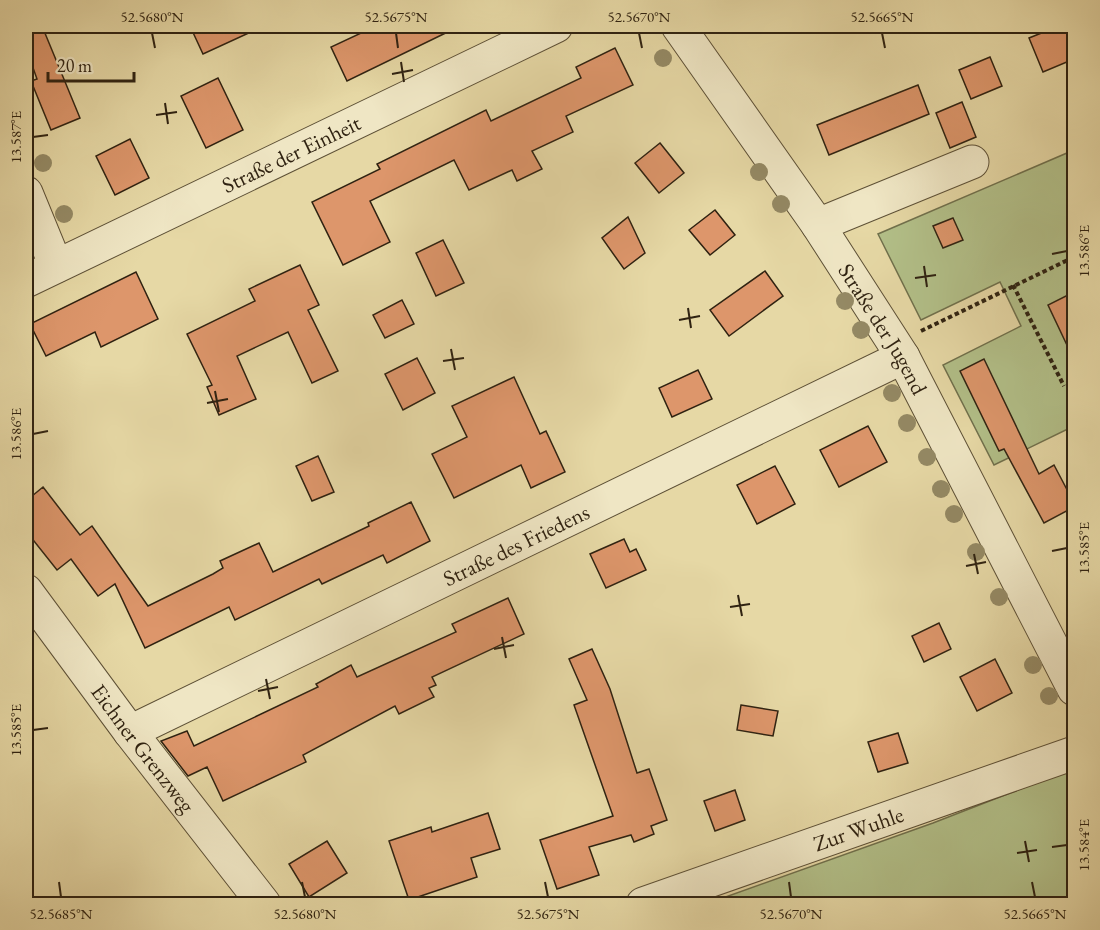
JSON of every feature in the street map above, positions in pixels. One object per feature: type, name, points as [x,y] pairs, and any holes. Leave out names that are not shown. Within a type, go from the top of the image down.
[{"type":"street","name":"Straße der Einheit","points":[[26,281],[556,26]]},
{"type":"street","name":"Straße der Jugend","points":[[678,26],[819,225],[898,350],[1065,648],[1074,688]]},
{"type":"street","points":[[819,225],[972,162]]},
{"type":"street","points":[[26,192],[56,266]]},
{"type":"street","name":"Straße des Friedens","points":[[130,732],[898,350]]},
{"type":"street","name":"Eichner Grenzweg","points":[[26,591],[130,732],[264,904]]},
{"type":"street","name":"Zur Wuhle","points":[[643,904],[1074,753]]},
{"type":"path","points":[[898,350],[1013,285],[1074,257]]},
{"type":"path","points":[[1013,285],[1064,386]]},
{"type":"green space","points":[[1074,150],[1074,426],[994,465],[943,365],[1021,326],[1000,282],[921,320],[878,234]]},
{"type":"green space","points":[[1074,768],[1074,904],[706,904],[933,823]]},
{"type":"building","points":[[26,26],[42,26],[80,118],[51,130],[31,81],[37,79],[26,48]]},
{"type":"building","points":[[190,26],[264,26],[203,54]]},
{"type":"building","points":[[376,26],[460,26],[347,81],[331,47]]},
{"type":"building","points":[[1059,26],[1074,26],[1074,59],[1043,72],[1029,38]]},
{"type":"building","points":[[615,48],[633,85],[566,116],[573,132],[532,151],[542,169],[517,181],[512,170],[469,190],[454,160],[370,201],[390,242],[343,265],[312,202],[380,169],[377,164],[486,110],[491,121],[581,78],[576,67]]},
{"type":"building","points":[[990,57],[1002,86],[971,99],[959,70]]},
{"type":"building","points":[[218,78],[243,130],[206,148],[181,96]]},
{"type":"building","points":[[918,85],[929,114],[829,155],[817,125]]},
{"type":"building","points":[[962,102],[976,137],[950,148],[936,113]]},
{"type":"building","points":[[130,139],[149,178],[115,195],[96,156]]},
{"type":"building","points":[[660,143],[684,173],[659,193],[635,163]]},
{"type":"building","points":[[715,210],[735,235],[710,255],[689,230]]},
{"type":"building","points":[[628,217],[645,253],[624,269],[602,238]]},
{"type":"building","points":[[953,218],[963,240],[943,248],[933,226]]},
{"type":"building","points":[[443,240],[464,283],[436,296],[416,253]]},
{"type":"building","points":[[300,265],[319,305],[308,310],[338,371],[312,383],[288,332],[237,356],[256,399],[219,415],[207,387],[212,385],[187,334],[255,301],[249,289]]},
{"type":"building","points":[[765,271],[783,296],[729,336],[710,310]]},
{"type":"building","points":[[136,272],[158,319],[101,347],[95,332],[46,356],[30,324]]},
{"type":"building","points":[[1074,292],[1074,360],[1048,305]]},
{"type":"building","points":[[402,300],[414,324],[385,338],[373,315]]},
{"type":"building","points":[[417,358],[435,393],[403,410],[385,374]]},
{"type":"building","points":[[984,359],[1039,474],[1054,465],[1074,503],[1074,507],[1044,523],[1004,449],[999,451],[960,371]]},
{"type":"building","points":[[698,370],[712,399],[672,417],[659,388]]},
{"type":"building","points":[[514,377],[540,434],[546,431],[565,472],[531,488],[521,465],[454,498],[432,454],[467,437],[452,406]]},
{"type":"building","points":[[868,426],[887,462],[839,487],[820,450]]},
{"type":"building","points":[[318,456],[334,492],[312,501],[296,466]]},
{"type":"building","points":[[775,466],[795,504],[757,524],[737,485]]},
{"type":"building","points":[[43,487],[80,535],[92,526],[148,606],[213,574],[223,568],[220,561],[259,543],[273,572],[369,526],[368,523],[411,502],[430,541],[387,563],[383,555],[322,584],[319,579],[235,620],[229,607],[145,648],[115,584],[98,596],[71,559],[57,570],[26,531],[26,501]]},
{"type":"building","points":[[624,539],[630,552],[636,549],[646,570],[606,588],[590,554]]},
{"type":"building","points":[[508,598],[524,634],[432,677],[436,685],[429,688],[434,697],[399,714],[395,706],[303,755],[306,762],[223,801],[207,767],[188,776],[161,741],[187,731],[194,746],[318,687],[316,684],[351,665],[357,677],[456,632],[452,624]]},
{"type":"building","points":[[939,623],[951,649],[924,662],[912,636]]},
{"type":"building","points":[[592,649],[610,689],[637,773],[649,769],[667,820],[651,826],[654,834],[634,842],[631,835],[589,847],[599,875],[557,889],[540,840],[613,816],[574,705],[587,700],[569,659]]},
{"type":"building","points":[[995,659],[1012,693],[977,711],[960,677]]},
{"type":"building","points":[[741,705],[778,711],[773,736],[737,730]]},
{"type":"building","points":[[898,733],[908,763],[878,772],[868,742]]},
{"type":"building","points":[[735,790],[745,820],[715,831],[704,801]]},
{"type":"building","points":[[488,813],[500,849],[471,858],[477,877],[409,900],[389,841],[431,827],[432,832]]},
{"type":"building","points":[[327,841],[347,873],[309,897],[289,864]]}]
